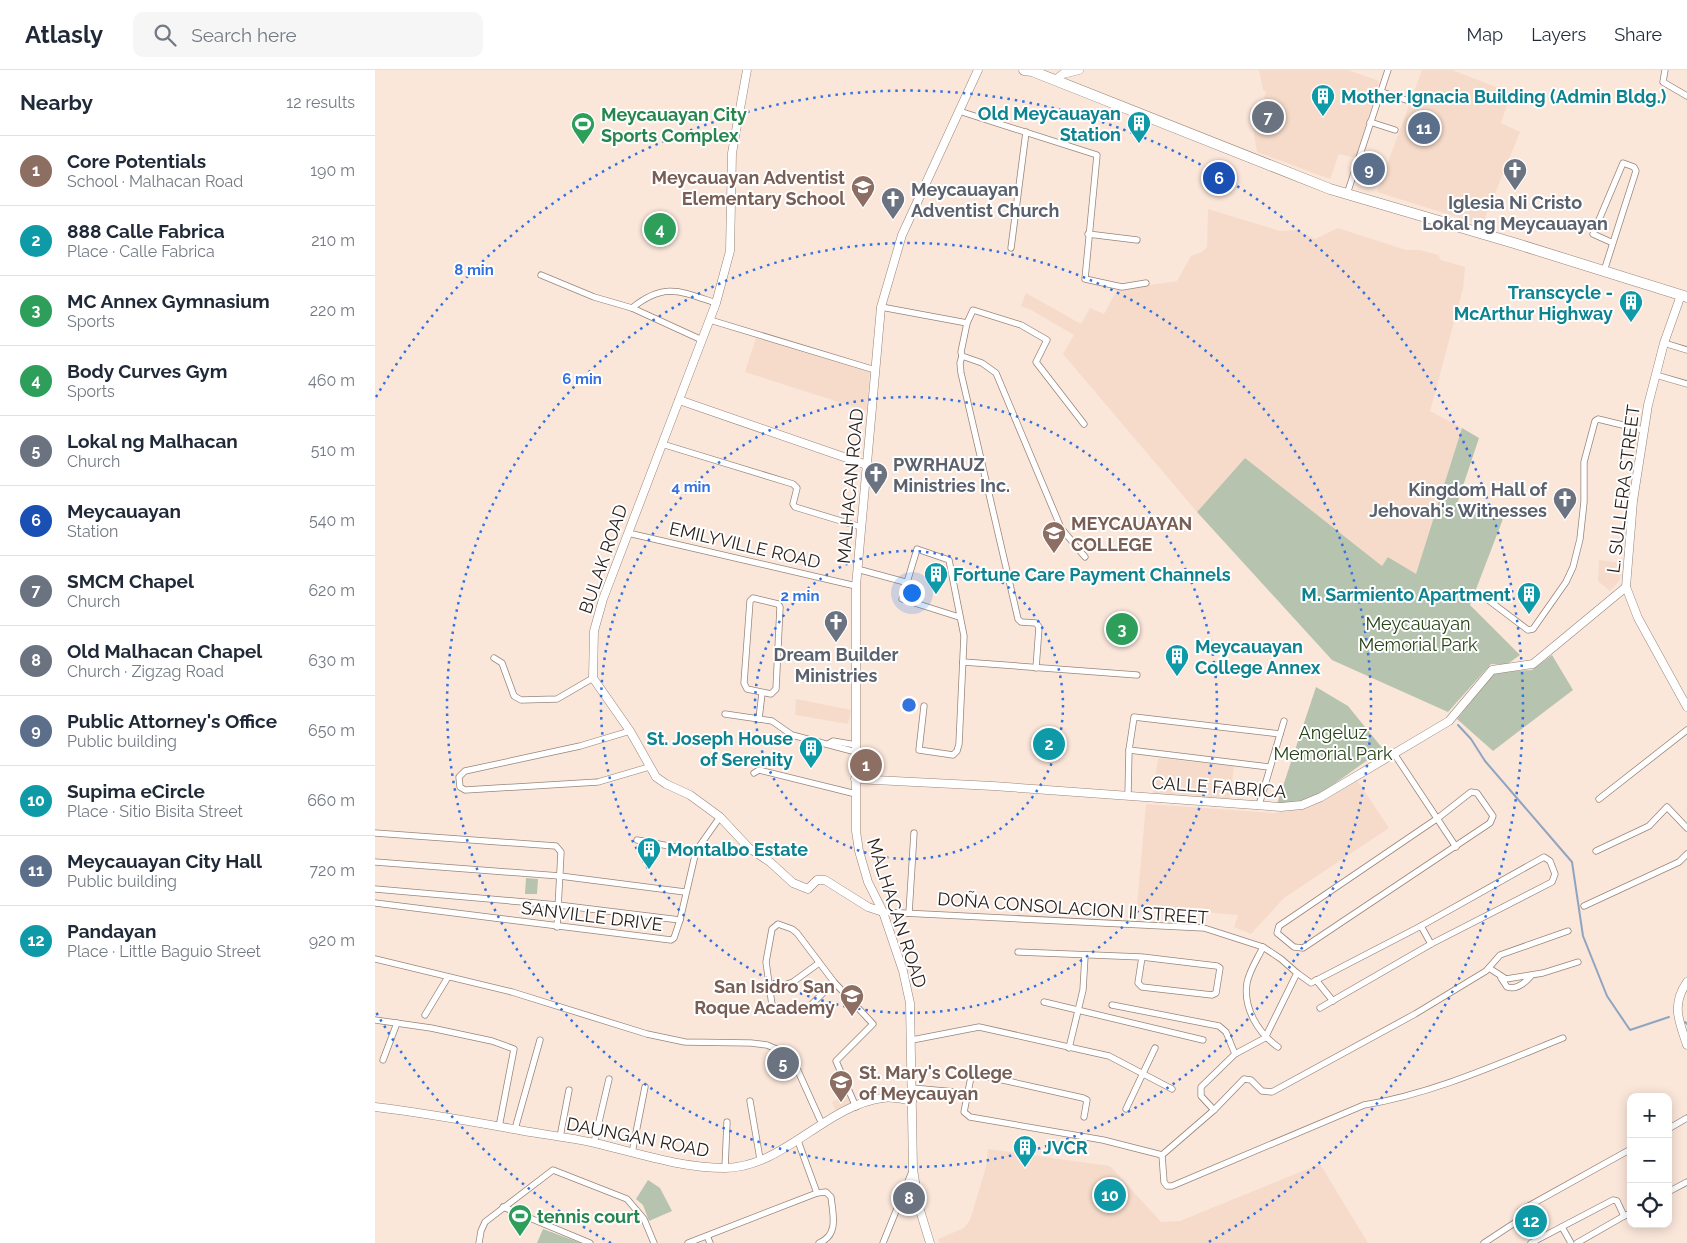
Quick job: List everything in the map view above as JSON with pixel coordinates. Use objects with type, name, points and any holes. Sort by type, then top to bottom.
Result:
[{"type":"highway","points":[[1025,70],[1032,70],[1270,166],[1347,194],[1684,296]]},
{"type":"street","name":"BULAK ROAD","points":[[593,678],[594,631],[627,533],[710,320],[730,250],[732,154],[747,70]]},
{"type":"street","name":"MALHACAN ROAD","points":[[930,1243],[919,1207],[913,1169],[910,1002],[903,971],[883,912],[868,882],[859,851],[855,779],[856,586],[881,307],[902,235],[978,70]]},
{"type":"street","points":[[1055,80],[1063,74],[1079,70]]},
{"type":"street","points":[[1347,194],[1379,91],[1388,70]]},
{"type":"street","points":[[1665,70],[1663,82],[1687,96]]},
{"type":"street","points":[[1379,91],[1406,100]]},
{"type":"street","points":[[959,111],[1097,154],[1085,276],[1087,281],[1122,287],[1146,284]]},
{"type":"street","points":[[1370,122],[1395,130]]},
{"type":"street","points":[[1011,248],[1026,132]]},
{"type":"street","points":[[1604,271],[1636,172],[1634,167],[1623,163],[1593,234],[1613,243]]},
{"type":"street","points":[[1088,234],[1137,240]]},
{"type":"street","points":[[541,276],[632,308],[702,340]]},
{"type":"street","points":[[632,308],[653,293],[671,290],[716,303]]},
{"type":"street","name":"L. SULLERA STREET","points":[[1684,296],[1664,343],[1643,430],[1628,550],[1626,587],[1639,618],[1687,707]]},
{"type":"street","points":[[881,307],[967,324]]},
{"type":"street","points":[[1036,668],[1039,627],[1036,623],[1021,622],[1018,619],[961,373],[961,352],[967,324],[973,310],[1021,324],[1047,340],[1036,362],[1084,424]]},
{"type":"street","points":[[710,320],[875,370]]},
{"type":"street","points":[[1664,343],[1687,350]]},
{"type":"street","points":[[962,356],[990,367],[996,373],[1061,528],[1085,557]]},
{"type":"street","points":[[1656,375],[1687,384]]},
{"type":"street","points":[[679,400],[867,465]]},
{"type":"street","points":[[1483,596],[1528,630],[1533,629],[1566,582],[1573,567],[1580,539],[1584,502],[1584,462],[1595,421],[1598,419],[1643,430]]},
{"type":"street","points":[[662,444],[793,484],[797,488],[793,504],[795,507],[861,527]]},
{"type":"street","name":"EMILYVILLE ROAD","points":[[627,533],[856,586]]},
{"type":"street","points":[[924,706],[919,750],[953,755],[957,751],[959,744],[964,636],[959,618],[951,566],[946,557],[917,550],[905,582],[903,599],[959,618]]},
{"type":"street","points":[[857,570],[905,582]]},
{"type":"street","name":"CALLE FABRICA","points":[[855,779],[1128,795],[1287,808],[1311,802],[1393,752],[1449,721],[1492,670],[1533,664],[1626,587]]},
{"type":"street","points":[[753,598],[778,604],[780,607],[776,689],[771,694],[762,693],[747,689],[744,683],[750,601],[753,598]]},
{"type":"street","points":[[494,658],[502,663],[514,696],[521,700],[557,699],[593,678],[629,731],[656,777],[666,784],[690,795],[720,817],[749,848],[770,862],[800,887],[808,890],[817,880],[825,880],[869,907],[883,912]]},
{"type":"street","points":[[963,662],[1137,675]]},
{"type":"street","points":[[759,719],[762,693]]},
{"type":"street","points":[[725,714],[772,721],[793,735],[828,744],[832,747],[856,748]]},
{"type":"street","points":[[1128,795],[1129,750],[1133,719],[1137,716],[1280,734]]},
{"type":"street","points":[[1259,805],[1284,721]]},
{"type":"street","points":[[1599,799],[1687,730]]},
{"type":"street","points":[[629,731],[580,746],[465,771],[459,777],[460,787],[465,790],[598,782],[649,767]]},
{"type":"street","points":[[1129,750],[1269,767]]},
{"type":"street","points":[[1393,752],[1456,847]]},
{"type":"street","points":[[754,773],[759,770],[856,794]]},
{"type":"street","points":[[1473,792],[1493,816],[1491,823],[1456,847],[1303,948],[1294,946],[1277,932],[1279,926],[1438,818],[1473,792]]},
{"type":"street","points":[[1596,851],[1649,826],[1667,807],[1687,828]]},
{"type":"street","name":"SANVILLE DRIVE","points":[[375,903],[667,941],[674,938],[696,851],[720,817]]},
{"type":"street","points":[[375,833],[556,846],[561,852],[557,927]]},
{"type":"street","points":[[909,913],[914,833]]},
{"type":"street","points":[[637,840],[696,851]]},
{"type":"street","points":[[1584,906],[1679,862],[1687,854]]},
{"type":"street","points":[[1214,1110],[1199,1092],[1235,1054],[1265,1038],[1297,974],[1311,983],[1421,926],[1544,857],[1550,861],[1555,874],[1553,882],[1431,944],[1320,1008]]},
{"type":"street","points":[[375,862],[560,876],[685,892]]},
{"type":"street","points":[[375,889],[559,905],[679,920]]},
{"type":"street","name":"DOÑA CONSOLACION II STREET","points":[[883,912],[1204,928],[1263,947],[1281,959],[1297,974]]},
{"type":"street","points":[[834,982],[802,1012],[776,1007],[771,1001],[766,962],[772,929],[778,924],[793,929],[834,982],[873,1024],[836,1061],[856,1107]]},
{"type":"street","points":[[1421,926],[1431,944]]},
{"type":"street","points":[[1162,1155],[1214,1110],[1244,1079],[1251,1080],[1263,1091],[1272,1092],[1415,1014],[1489,968],[1500,955],[1567,931]]},
{"type":"street","points":[[1263,947],[1247,981],[1247,997],[1250,1012],[1265,1038],[1278,1047]]},
{"type":"street","points":[[1019,952],[1142,957],[1219,966],[1216,993],[1212,995],[1142,987],[1138,983],[1142,957]]},
{"type":"street","points":[[1069,1048],[1083,990],[1085,956]]},
{"type":"street","points":[[375,959],[512,992],[647,1034],[675,1040],[767,1045],[781,1051],[794,1062],[822,1124]]},
{"type":"street","points":[[1489,968],[1506,980],[1531,976],[1578,962]]},
{"type":"street","points":[[769,990],[793,982],[819,963]]},
{"type":"street","points":[[425,1015],[448,977]]},
{"type":"street","points":[[1316,980],[1333,1001]]},
{"type":"street","points":[[1687,982],[1677,1000],[1680,1022],[1687,1045]]},
{"type":"street","points":[[1045,1002],[1203,1040]]},
{"type":"street","points":[[1112,1005],[1219,1026],[1226,1032],[1235,1054]]},
{"type":"street","points":[[375,1020],[492,1041],[514,1049],[499,1126]]},
{"type":"street","points":[[383,1060],[397,1023]]},
{"type":"street","points":[[912,1040],[979,1027],[1109,1056],[1172,1089]]},
{"type":"street","points":[[1162,1155],[1164,1182],[1167,1186],[1172,1186],[1364,1105],[1391,1101],[1486,1069],[1563,1038]]},
{"type":"street","points":[[515,1129],[540,1040]]},
{"type":"street","points":[[1126,1109],[1155,1048]]},
{"type":"street","points":[[1083,1117],[1087,1100],[1083,1098],[976,1074],[971,1077],[964,1112],[971,1117],[1103,1140],[1162,1155]]},
{"type":"street","points":[[594,1143],[609,1079]]},
{"type":"street","points":[[632,1152],[645,1087]]},
{"type":"street","points":[[912,1088],[967,1093]]},
{"type":"street","points":[[560,1137],[569,1090]]},
{"type":"street","name":"DAUNGAN ROAD","points":[[375,1107],[594,1143],[695,1166],[725,1168],[746,1165],[760,1160],[798,1141],[822,1124],[856,1107],[887,1097],[911,1101]]},
{"type":"street","points":[[750,1101],[760,1160]]},
{"type":"street","points":[[1672,1127],[1687,1118]]},
{"type":"street","points":[[725,1168],[727,1122]]},
{"type":"street","points":[[798,1141],[817,1193]]},
{"type":"street","points":[[1484,1243],[1515,1222],[1520,1211],[1627,1151]]},
{"type":"street","points":[[883,1243],[913,1169]]},
{"type":"street","points":[[479,1243],[485,1222],[553,1170],[627,1199],[645,1219],[653,1243]]},
{"type":"street","points":[[1672,1190],[1687,1182]]},
{"type":"street","points":[[688,1243],[817,1193],[826,1192],[831,1197],[834,1223],[827,1240],[819,1243]]},
{"type":"street","points":[[1531,1243],[1613,1200],[1617,1201],[1624,1216]]},
{"type":"street","points":[[503,1207],[590,1243]]},
{"type":"street","points":[[1577,1243],[1627,1215]]},
{"type":"street","points":[[1562,1227],[1571,1243]]},
{"type":"street","points":[[707,1236],[711,1243]]},
{"type":"shaded area","points":[[1259,70],[1348,70],[1379,81],[1356,158],[1339,154],[1330,179],[1257,152],[1250,109],[1261,107],[1266,92],[1263,90]]},
{"type":"shaded area","points":[[1422,70],[1452,70],[1511,93],[1501,123],[1520,132],[1482,225],[1377,192]]},
{"type":"shaded area","points":[[1208,209],[1280,231],[1297,230],[1315,239],[1338,228],[1406,250],[1420,250],[1438,255],[1441,260],[1465,267],[1463,289],[1430,411],[1462,428],[1416,575],[1389,557],[1382,566],[1245,458],[1197,512],[1063,354],[1074,335],[1021,306],[1026,293],[1081,324],[1090,308],[1104,314],[1117,290],[1177,281],[1191,256],[1202,252],[1207,247]]},
{"type":"shaded area","points":[[756,338],[870,372],[867,411],[745,372]]},
{"type":"shaded area","points":[[1599,560],[1622,563],[1620,580],[1610,591],[1598,581]]},
{"type":"shaded area","points":[[796,699],[851,710],[848,724],[795,715]]},
{"type":"shaded area","points":[[1158,758],[1234,766],[1230,800],[1153,794]]},
{"type":"shaded area","points":[[1357,780],[1389,828],[1284,898],[1251,934],[1234,927],[1238,915],[1137,906],[1146,804],[1275,813],[1310,807]]},
{"type":"shaded area","name":"St. Mary's College of Meycauyan","points":[[847,1095],[851,1104],[836,1111],[832,1102]]},
{"type":"shaded area","points":[[988,1149],[1110,1166],[1161,1222],[1180,1221],[1320,1164],[1368,1243],[939,1243],[938,1239],[964,1228],[970,1220],[986,1167]]},
{"type":"green space","name":"Meycauayan Memorial Park","points":[[1462,428],[1479,438],[1456,507],[1506,511],[1470,605],[1520,655],[1506,665],[1491,664],[1448,712],[1332,660],[1197,512],[1245,458],[1382,566],[1388,557],[1416,574]]},
{"type":"green space","points":[[1552,655],[1573,690],[1493,751],[1457,719],[1495,672],[1532,670]]},
{"type":"green space","name":"Angeluz Memorial Park","points":[[1316,687],[1348,706],[1383,749],[1320,794],[1296,803],[1277,804]]},
{"type":"green space","points":[[526,878],[538,879],[537,894],[525,894]]},
{"type":"green space","points":[[648,1180],[660,1188],[672,1211],[649,1221],[643,1205],[636,1199]]},
{"type":"green space","points":[[543,1229],[581,1243],[537,1243]]},
{"type":"waterway","points":[[1458,725],[1471,739],[1485,761],[1572,862],[1583,936],[1607,996],[1630,1030],[1669,1017]]},
{"type":"place","name":"SMCM Chapel","points":[[1268,117]]},
{"type":"place","name":"Mother Ignacia Building (Admin Bldg.)","points":[[1323,117]]},
{"type":"place","name":"Meycauayan City Hall","points":[[1424,128]]},
{"type":"place","name":"Old Meycauayan Station","points":[[1139,144]]},
{"type":"place","name":"Meycauayan City Sports Complex","points":[[583,145]]},
{"type":"place","name":"Public Attorney's Office","points":[[1369,169]]},
{"type":"place","name":"Meycauayan","points":[[1219,178]]},
{"type":"place","name":"Iglesia Ni Cristo Lokal ng Meycauayan","points":[[1515,191]]},
{"type":"place","name":"Meycauayan Adventist Elementary School","points":[[863,208]]},
{"type":"place","name":"Meycauayan Adventist Church","points":[[893,220]]},
{"type":"place","name":"Body Curves Gym","points":[[660,229]]},
{"type":"place","name":"Transcycle - McArthur Highway","points":[[1631,323]]},
{"type":"place","name":"PWRHAUZ Ministries Inc.","points":[[876,495]]},
{"type":"place","name":"Kingdom Hall of Jehovah's Witnesses","points":[[1565,520]]},
{"type":"place","name":"MEYCAUAYAN COLLEGE","points":[[1054,554]]},
{"type":"place","name":"Fortune Care Payment Channels","points":[[936,595]]},
{"type":"place","name":"M. Sarmiento Apartment","points":[[1529,615]]},
{"type":"place","name":"MC Annex Gymnasium","points":[[1122,629]]},
{"type":"place","name":"Dream Builder Ministries","points":[[836,643]]},
{"type":"place","name":"Meycauayan College Annex","points":[[1177,677]]},
{"type":"place","name":"888 Calle Fabrica","points":[[1049,744]]},
{"type":"place","name":"Core Potentials","points":[[866,765]]},
{"type":"place","name":"St. Joseph House of Serenity","points":[[811,769]]},
{"type":"place","name":"Montalbo Estate","points":[[649,870]]},
{"type":"place","name":"San Isidro San Roque Academy","points":[[852,1017]]},
{"type":"place","name":"Lokal ng Malhacan","points":[[783,1063]]},
{"type":"place","name":"St. Mary's College of Meycauyan","points":[[841,1103]]},
{"type":"place","name":"JVCR","points":[[1025,1168]]},
{"type":"place","name":"Supima eCircle","points":[[1110,1195]]},
{"type":"place","name":"Old Malhacan Chapel","points":[[909,1198]]},
{"type":"place","name":"Pandayan","points":[[1531,1221]]},
{"type":"place","name":"tennis court","points":[[520,1237]]}]
